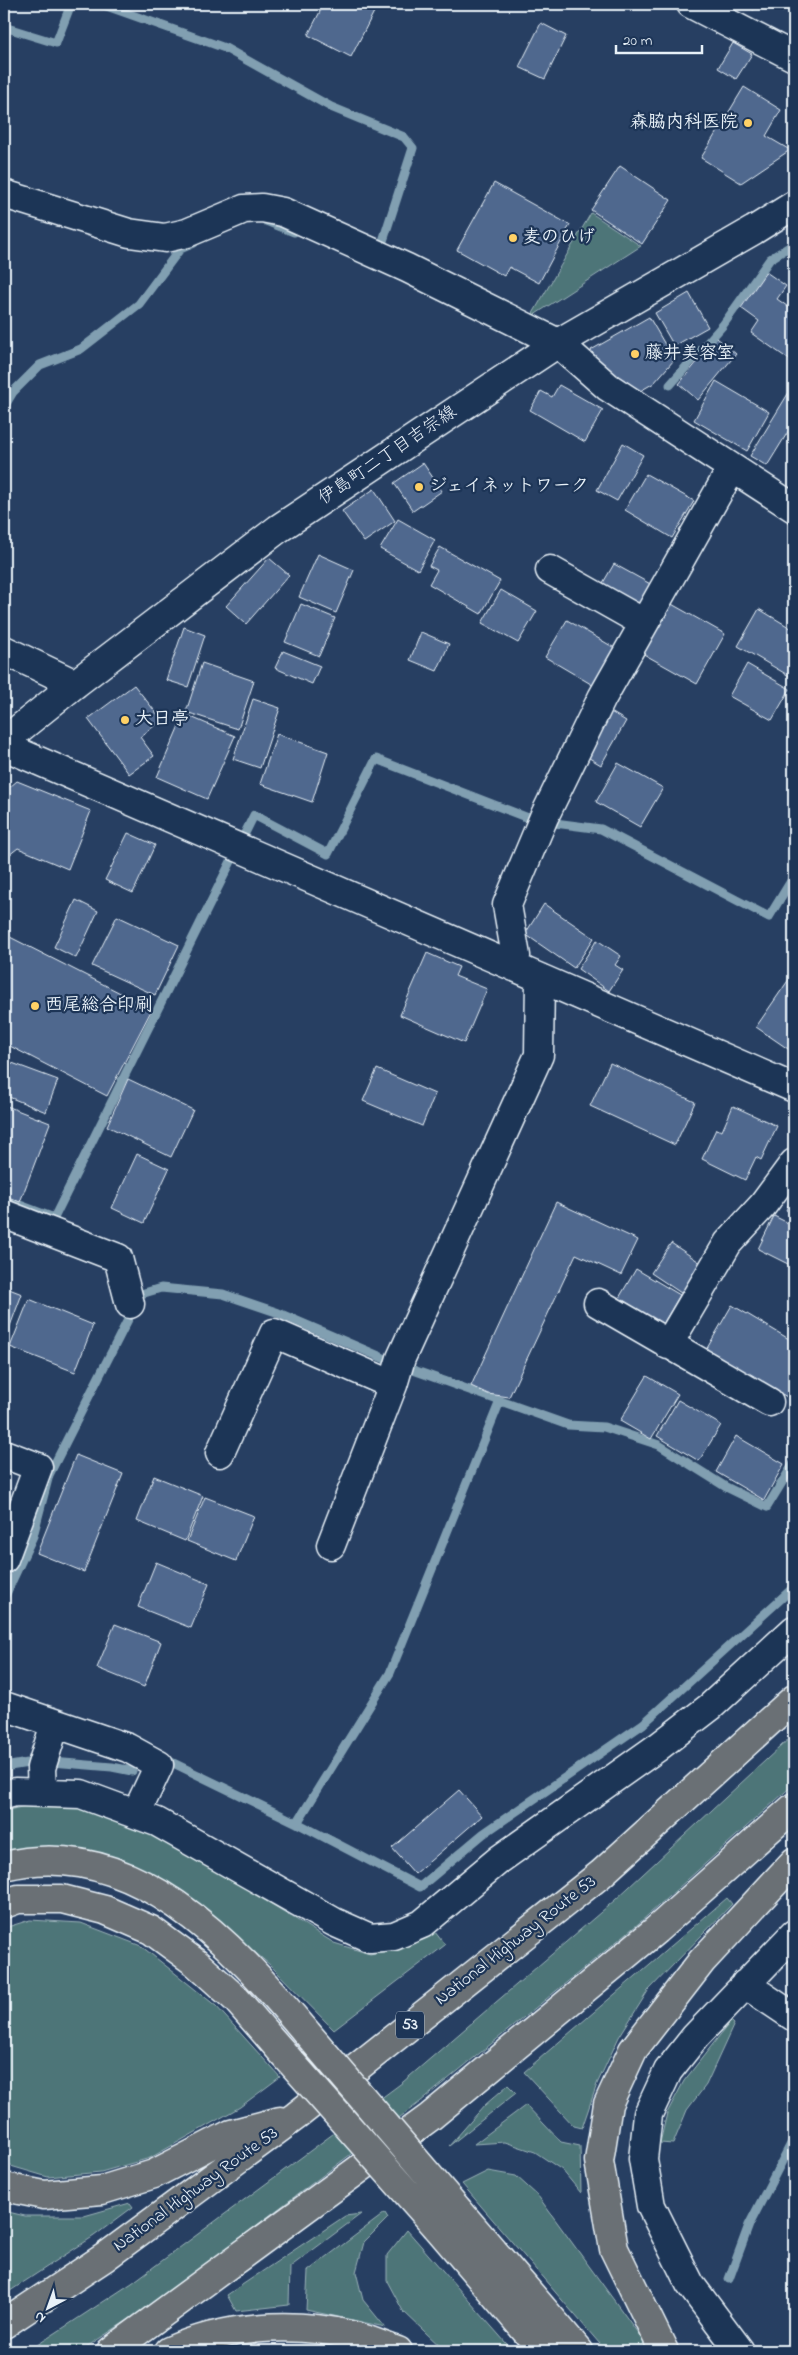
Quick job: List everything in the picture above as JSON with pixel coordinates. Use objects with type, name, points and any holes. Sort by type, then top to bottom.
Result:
[{"type":"highway","name":"National Highway Route 53","points":[[4,2324],[105,2256],[296,2116],[601,1874],[794,1699]]},
{"type":"highway","points":[[111,2351],[430,2117],[656,1930],[794,1806]]},
{"type":"highway","points":[[4,1866],[25,1861],[71,1863],[116,1871],[172,1901],[218,1935],[260,1977],[579,2351]]},
{"type":"highway","points":[[664,2351],[614,2249],[599,2161],[608,2104],[633,2050],[702,1961],[794,1862]]},
{"type":"highway","points":[[4,1904],[18,1899],[62,1899],[105,1910],[151,1930],[196,1963],[236,1999],[437,2227],[543,2351]]},
{"type":"highway","points":[[4,2187],[44,2195],[102,2190],[154,2174],[231,2134],[296,2116]]},
{"type":"highway","points":[[169,2351],[190,2342],[248,2330],[306,2327],[352,2335],[398,2351]]},
{"type":"street","points":[[691,4],[794,57]]},
{"type":"street","points":[[4,194],[129,232],[165,238],[187,233],[244,209],[262,208],[283,212],[407,268],[558,343],[608,387],[794,508]]},
{"type":"street","name":"伊島町二丁目吉宗線","points":[[4,741],[75,684],[278,529],[558,343],[794,205]]},
{"type":"street","points":[[514,966],[516,956],[507,906],[544,817],[602,698],[732,468]]},
{"type":"street","points":[[550,570],[644,622]]},
{"type":"street","points":[[4,650],[75,684]]},
{"type":"street","points":[[4,746],[794,1088]]},
{"type":"street","points":[[331,1545],[397,1371],[539,1055],[540,978]]},
{"type":"street","points":[[668,1345],[728,1243],[763,1205],[794,1163]]},
{"type":"street","points":[[4,1214],[118,1258],[130,1304]]},
{"type":"street","points":[[598,1303],[769,1402]]},
{"type":"street","points":[[220,1453],[274,1333],[397,1371]]},
{"type":"street","points":[[4,1454],[38,1468],[4,1559]]},
{"type":"street","points":[[4,1795],[15,1792],[81,1794],[157,1822],[334,1922],[370,1938],[394,1936],[422,1924],[500,1859],[658,1747],[710,1707],[794,1630]]},
{"type":"street","points":[[4,1706],[128,1748],[159,1766],[136,1814]]},
{"type":"street","points":[[42,1793],[43,1762],[55,1724]]},
{"type":"street","points":[[740,2351],[690,2284],[651,2206],[643,2159],[648,2114],[668,2072],[695,2037],[794,1934]]},
{"type":"street","points":[[745,1984],[794,2017]]},
{"type":"green space","points":[[591,213],[641,246],[531,317]]},
{"type":"green space","points":[[794,1734],[794,1784],[638,1924],[420,2102],[151,2305],[80,2351],[28,2351],[132,2283],[403,2082],[615,1900]]},
{"type":"green space","points":[[26,1806],[81,1808],[154,1835],[212,1867],[334,1943],[370,1954],[411,1946],[435,1932],[445,1945],[334,2030],[270,1965],[180,1889],[99,1856],[14,1850],[4,1853],[4,1811]]},
{"type":"green space","points":[[727,1898],[732,1904],[648,1991],[619,2037],[597,2084],[582,2128],[574,2126],[524,2072]]},
{"type":"green space","points":[[30,1920],[81,1923],[141,1946],[216,2006],[280,2077],[240,2107],[150,2158],[101,2172],[48,2177],[4,2164],[4,1928]]},
{"type":"green space","points":[[731,2021],[734,2024],[706,2085],[687,2110],[673,2144],[660,2143],[667,2113],[684,2081]]},
{"type":"green space","points":[[508,2085],[516,2093],[449,2146],[485,2105]]},
{"type":"green space","points":[[526,2105],[561,2142],[580,2146],[581,2193],[562,2170],[535,2152],[505,2142],[474,2144]]},
{"type":"green space","points":[[488,2171],[516,2176],[538,2196],[651,2351],[606,2351],[462,2184]]},
{"type":"green space","points":[[130,2203],[133,2207],[94,2236],[4,2295],[4,2211],[25,2216],[84,2216]]},
{"type":"green space","points":[[385,2213],[388,2218],[364,2242],[356,2272],[363,2300],[385,2327],[306,2310],[308,2271]]},
{"type":"green space","points":[[361,2214],[290,2267],[289,2305],[236,2311],[227,2295],[345,2216]]},
{"type":"green space","points":[[407,2230],[513,2351],[445,2351],[403,2311],[387,2281],[387,2255]]},
{"type":"building","points":[[324,4],[378,4],[351,57],[308,35]]},
{"type":"building","points":[[742,4],[757,4],[754,10]]},
{"type":"building","points":[[769,4],[788,4],[783,12]]},
{"type":"building","points":[[794,19],[794,33],[789,30]]},
{"type":"building","points":[[541,23],[566,36],[545,79],[519,67]]},
{"type":"building","points":[[733,43],[752,54],[736,79],[718,68]]},
{"type":"building","name":"森脇内科医院","points":[[744,87],[781,110],[766,136],[790,150],[741,183],[701,158]]},
{"type":"building","points":[[620,166],[671,200],[642,244],[591,210]]},
{"type":"building","name":"麦のひげ","points":[[494,183],[570,225],[539,283],[509,267],[504,276],[457,250]]},
{"type":"building","points":[[766,272],[786,286],[777,299],[794,311],[794,363],[751,333],[759,321],[741,308]]},
{"type":"building","points":[[689,293],[708,327],[674,346],[655,313]]},
{"type":"building","points":[[649,317],[674,360],[654,383],[635,394],[605,374],[591,350]]},
{"type":"building","points":[[717,338],[736,354],[698,400],[679,384]]},
{"type":"building","points":[[716,381],[769,412],[747,451],[694,420]]},
{"type":"building","points":[[794,384],[794,422],[767,466],[750,456]]},
{"type":"building","points":[[559,385],[603,410],[585,442],[530,410],[541,391],[552,397]]},
{"type":"building","points":[[623,443],[643,455],[617,501],[597,490]]},
{"type":"building","points":[[423,463],[442,491],[413,511],[394,483]]},
{"type":"building","points":[[646,474],[694,501],[672,538],[625,510]]},
{"type":"building","points":[[374,489],[395,521],[364,542],[342,511]]},
{"type":"building","points":[[398,519],[435,540],[418,570],[380,549]]},
{"type":"building","points":[[440,547],[500,581],[481,614],[429,584],[437,570],[429,566]]},
{"type":"building","points":[[318,554],[354,570],[336,613],[299,597]]},
{"type":"building","points":[[269,558],[289,575],[246,624],[226,606]]},
{"type":"building","points":[[614,564],[654,586],[640,611],[600,588]]},
{"type":"building","points":[[501,590],[537,611],[518,643],[482,623]]},
{"type":"building","points":[[668,602],[725,634],[697,684],[640,652]]},
{"type":"building","points":[[301,604],[335,618],[319,656],[285,642]]},
{"type":"building","points":[[759,609],[794,630],[794,671],[791,677],[738,646]]},
{"type":"building","points":[[567,620],[618,650],[596,687],[545,657]]},
{"type":"building","points":[[184,627],[205,635],[188,687],[166,680]]},
{"type":"building","points":[[421,632],[449,644],[437,671],[410,660]]},
{"type":"building","points":[[283,651],[320,666],[312,684],[275,668]]},
{"type":"building","points":[[202,663],[254,681],[238,729],[186,712]]},
{"type":"building","points":[[747,664],[790,689],[772,720],[729,696]]},
{"type":"building","points":[[134,685],[162,720],[140,737],[154,756],[129,774],[88,719]]},
{"type":"building","points":[[253,699],[280,708],[260,768],[233,759]]},
{"type":"building","points":[[604,708],[626,721],[601,765],[579,752]]},
{"type":"building","points":[[184,714],[235,736],[207,799],[157,777]]},
{"type":"building","points":[[277,734],[328,752],[312,802],[260,784]]},
{"type":"building","points":[[618,763],[663,788],[640,827],[596,802]]},
{"type":"building","points":[[17,781],[91,811],[68,869],[18,848],[4,859],[4,792]]},
{"type":"building","points":[[128,833],[155,845],[133,893],[105,880]]},
{"type":"building","points":[[76,900],[98,911],[76,958],[54,947]]},
{"type":"building","points":[[544,904],[594,938],[574,968],[525,934]]},
{"type":"building","points":[[117,916],[179,945],[155,995],[92,966]]},
{"type":"building","points":[[4,934],[152,1009],[107,1096],[4,1043]]},
{"type":"building","points":[[597,940],[621,956],[615,965],[623,970],[609,991],[578,969]]},
{"type":"building","points":[[427,953],[459,967],[455,976],[487,989],[464,1043],[400,1015]]},
{"type":"building","points":[[794,972],[794,1053],[756,1027]]},
{"type":"building","points":[[4,1060],[58,1080],[46,1112],[4,1095]]},
{"type":"building","points":[[610,1063],[695,1102],[675,1145],[590,1106]]},
{"type":"building","points":[[377,1069],[435,1094],[422,1126],[363,1101]]},
{"type":"building","points":[[128,1079],[193,1110],[171,1157],[107,1126]]},
{"type":"building","points":[[4,1105],[50,1123],[20,1202],[4,1195]]},
{"type":"building","points":[[733,1106],[777,1126],[761,1160],[756,1157],[745,1180],[702,1159],[716,1129],[722,1131]]},
{"type":"building","points":[[137,1154],[169,1169],[144,1223],[112,1208]]},
{"type":"building","points":[[794,1194],[794,1214],[786,1210]]},
{"type":"building","points":[[556,1202],[638,1240],[621,1275],[576,1254],[509,1397],[488,1394],[471,1386]]},
{"type":"building","points":[[774,1216],[794,1226],[794,1267],[758,1249]]},
{"type":"building","points":[[671,1243],[707,1267],[687,1297],[651,1273]]},
{"type":"building","points":[[636,1269],[680,1295],[663,1324],[619,1298]]},
{"type":"building","points":[[4,1287],[22,1294],[4,1342]]},
{"type":"building","points":[[29,1299],[93,1325],[75,1372],[10,1347]]},
{"type":"building","points":[[732,1305],[794,1342],[794,1401],[706,1350]]},
{"type":"building","points":[[647,1376],[678,1394],[651,1439],[620,1421]]},
{"type":"building","points":[[678,1400],[721,1425],[699,1461],[657,1436]]},
{"type":"building","points":[[736,1436],[784,1464],[764,1500],[716,1472]]},
{"type":"building","points":[[76,1455],[123,1474],[84,1572],[37,1553]]},
{"type":"building","points":[[154,1476],[203,1496],[185,1541],[137,1521]]},
{"type":"building","points":[[205,1497],[254,1516],[236,1561],[187,1541]]},
{"type":"building","points":[[156,1562],[209,1584],[191,1628],[138,1607]]},
{"type":"building","points":[[115,1624],[161,1642],[144,1687],[97,1668]]},
{"type":"building","points":[[459,1790],[482,1816],[415,1874],[392,1848]]},
{"type":"waterway","points":[[4,27],[56,43],[71,4]]},
{"type":"waterway","points":[[101,4],[225,48],[331,107],[404,137],[413,148],[382,244]]},
{"type":"waterway","points":[[266,221],[294,232]]},
{"type":"waterway","points":[[4,407],[13,392],[40,365],[81,349],[139,304],[180,249],[194,243]]},
{"type":"waterway","points":[[670,385],[723,325],[770,259],[794,244]]},
{"type":"waterway","points":[[4,1199],[54,1218],[254,815],[328,854],[376,759],[536,821]]},
{"type":"waterway","points":[[547,822],[601,829],[769,917],[794,876]]},
{"type":"waterway","points":[[4,1598],[33,1536],[49,1475],[141,1294],[161,1288],[223,1294],[276,1312],[402,1366],[568,1425],[604,1427],[659,1445],[726,1487],[767,1507],[794,1463]]},
{"type":"waterway","points":[[163,1758],[297,1823],[390,1673],[500,1401]]},
{"type":"waterway","points":[[297,1823],[420,1887],[483,1834],[643,1724],[794,1587]]},
{"type":"waterway","points":[[4,1767],[40,1761],[112,1767],[132,1771]]},
{"type":"waterway","points":[[729,2279],[749,2225],[794,2138]]},
{"type":"place","name":"森脇内科医院","points":[[748,123]]},
{"type":"place","name":"麦のひげ","points":[[513,238]]},
{"type":"place","name":"藤井美容室","points":[[635,354]]},
{"type":"place","name":"ジェイネットワーク","points":[[419,487]]},
{"type":"place","name":"大日亭","points":[[125,720]]},
{"type":"place","name":"西尾総合印刷","points":[[35,1006]]}]
